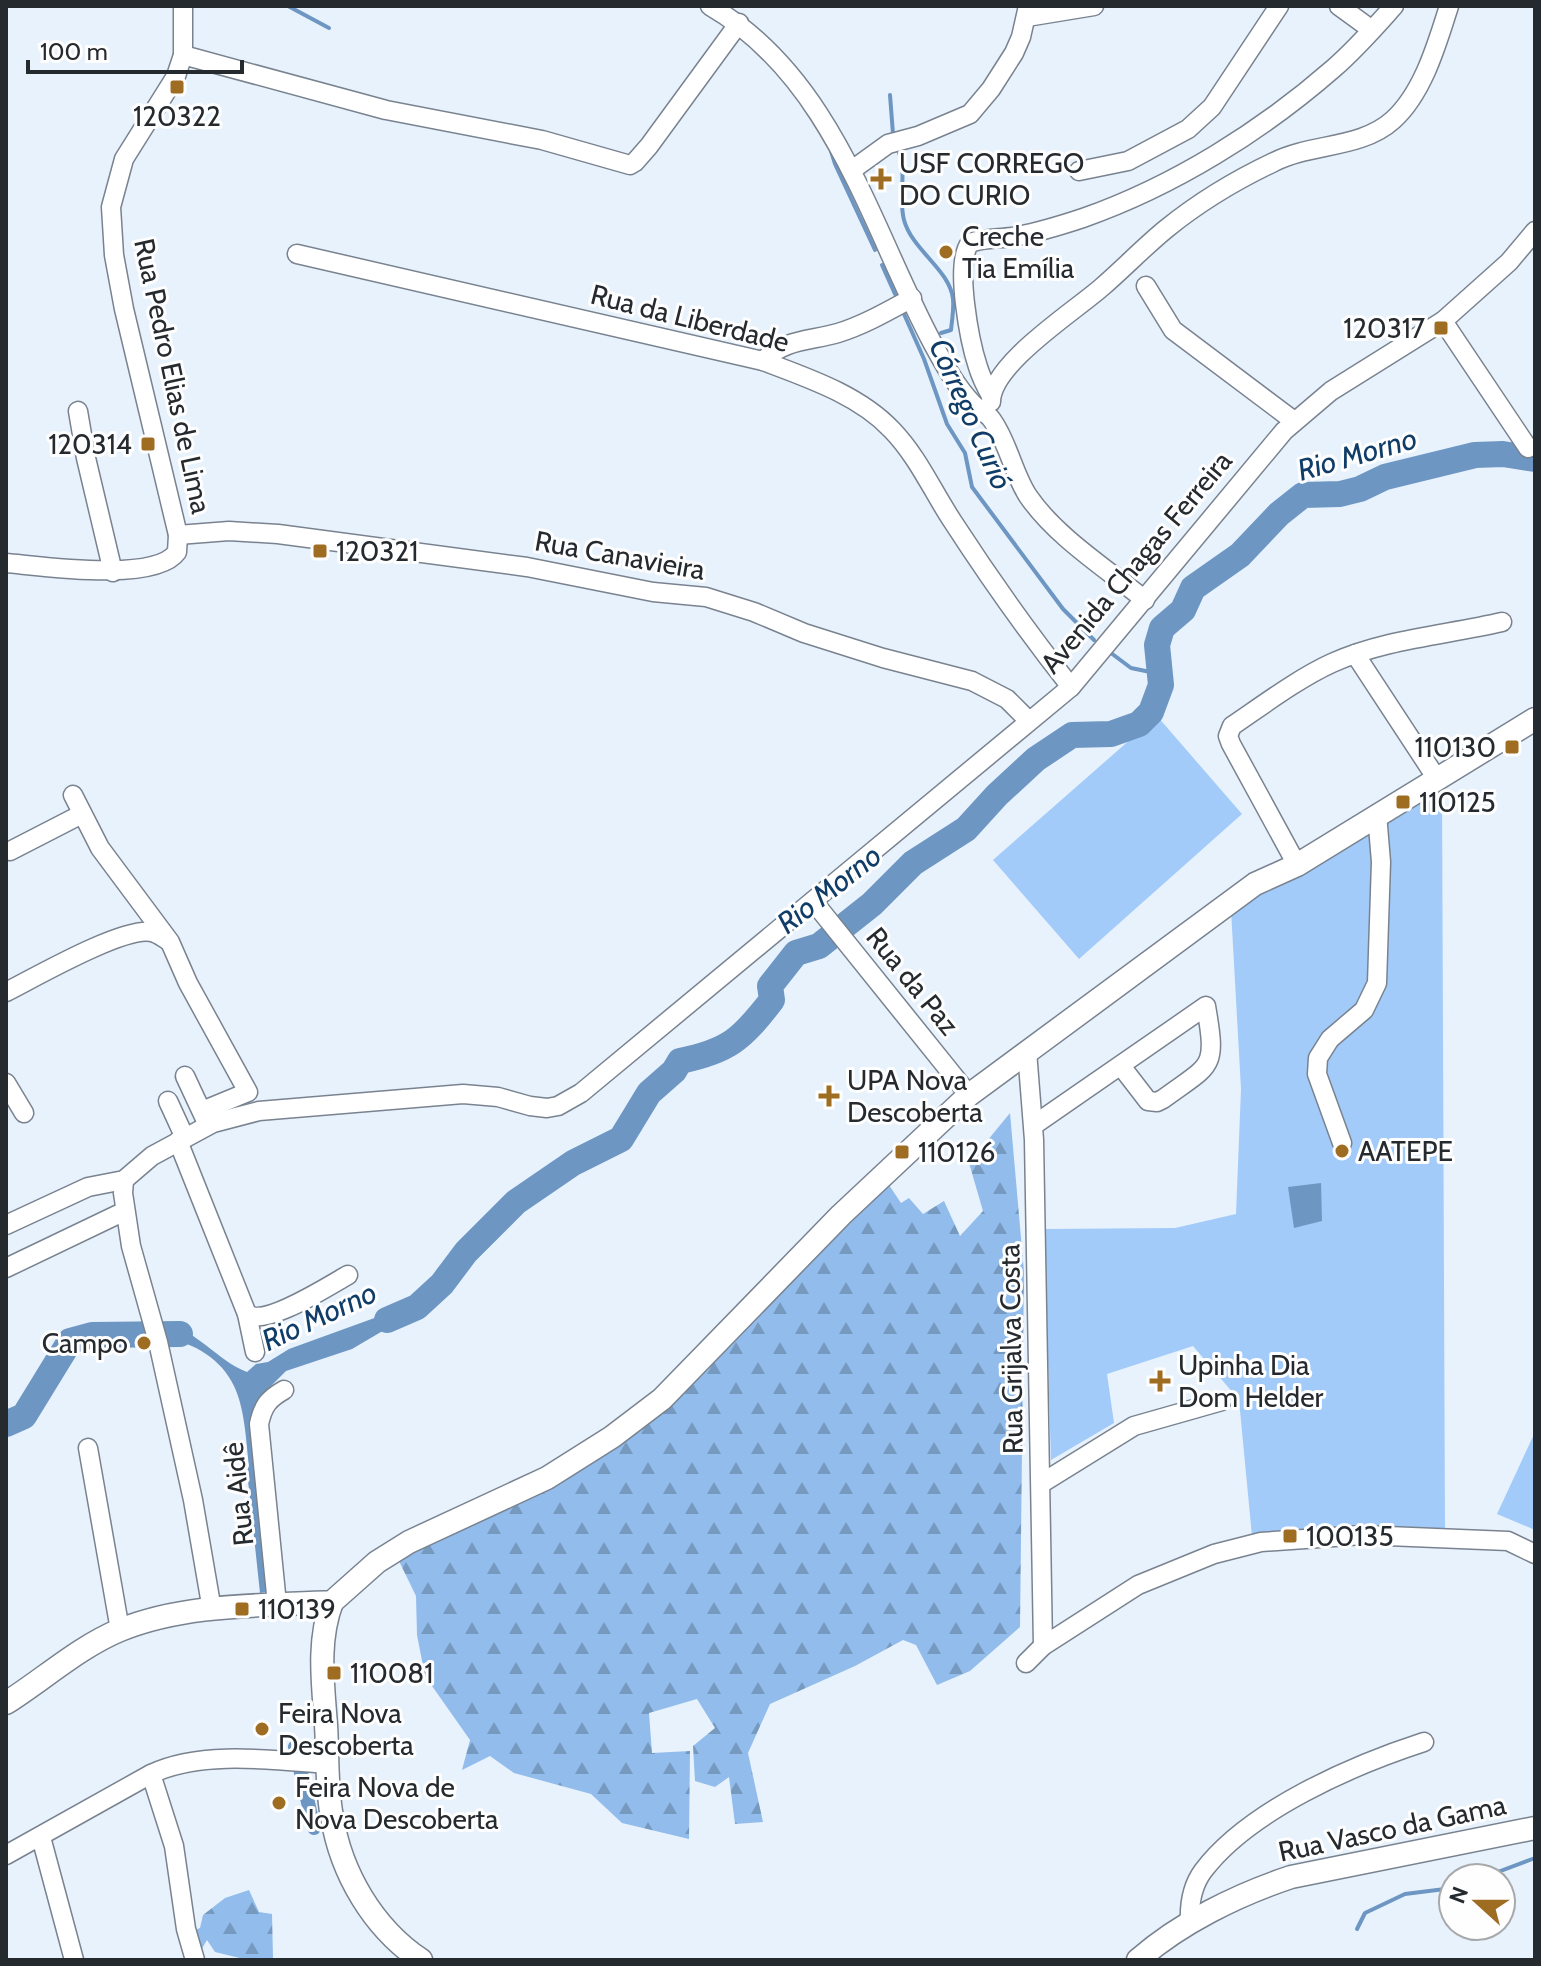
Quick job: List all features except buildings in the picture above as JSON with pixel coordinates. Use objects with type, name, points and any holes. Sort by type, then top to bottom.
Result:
[{"type":"main road","points":[[421,1960],[371,1912],[350,1877],[331,1816],[322,1649],[325,1620],[332,1602],[377,1562],[409,1542],[547,1478],[612,1437],[662,1399],[841,1215],[969,1095],[1027,1051],[1255,884],[1297,865],[1535,719]]},
{"type":"main road","points":[[6,1703],[81,1651],[139,1623],[212,1610],[332,1602]]},
{"type":"main road","name":"Rua Vasco da Gama","points":[[1138,1960],[1190,1924],[1267,1885],[1291,1877],[1535,1828]]},
{"type":"street","name":"Rua Pedro Elias de Lima","points":[[178,535],[124,309],[114,255],[111,207],[124,159],[176,76],[183,55],[183,6]]},
{"type":"street","points":[[710,6],[739,23],[791,77],[834,138],[933,344],[961,390],[991,419]]},
{"type":"street","points":[[852,170],[888,144],[918,136],[970,114],[991,89],[1014,53],[1028,12],[1094,6]]},
{"type":"street","points":[[1079,171],[1128,161],[1188,129],[1212,107],[1279,6]]},
{"type":"street","points":[[1339,6],[1372,30]]},
{"type":"street","points":[[991,396],[978,370],[972,343],[964,273],[964,259],[970,243],[1038,233],[1150,190],[1241,138],[1297,99],[1337,65],[1394,6]]},
{"type":"street","points":[[1145,600],[1042,515],[1026,494],[991,419],[991,396],[997,380],[1021,352],[1102,287],[1168,227],[1236,182],[1276,160],[1309,148],[1375,133],[1394,119],[1422,78],[1449,6]]},
{"type":"street","points":[[183,55],[386,110],[542,140],[630,165],[649,146],[739,23]]},
{"type":"street","name":"Avenida Chagas Ferreira","points":[[6,1225],[88,1187],[124,1180],[138,1166],[181,1140],[205,1118],[463,1094],[498,1097],[530,1106],[558,1106],[581,1093],[817,906],[1028,720],[1071,687],[1294,421],[1331,391],[1445,324],[1509,262],[1535,231]]},
{"type":"street","name":"Rua da Liberdade","points":[[297,254],[763,361],[812,379],[848,398],[891,429],[918,463],[1021,625],[1071,687]]},
{"type":"street","points":[[1146,286],[1173,330],[1294,421]]},
{"type":"street","points":[[763,361],[774,350],[790,343],[839,332],[877,318],[912,298]]},
{"type":"street","points":[[1445,324],[1528,448]]},
{"type":"street","points":[[78,411],[113,572]]},
{"type":"street","name":"Rua Canavieira","points":[[178,535],[229,531],[278,534],[527,567],[637,589],[706,597],[883,658],[972,681],[1007,699],[1028,720]]},
{"type":"street","points":[[6,563],[113,572],[173,558],[179,546],[178,535]]},
{"type":"street","points":[[1297,865],[1228,736],[1232,726],[1330,664],[1355,654],[1401,641],[1502,622]]},
{"type":"street","points":[[1355,654],[1437,779]]},
{"type":"street","points":[[73,795],[100,848],[170,942],[188,983],[248,1092],[205,1118],[185,1076]]},
{"type":"street","points":[[10,851],[82,814]]},
{"type":"street","points":[[1342,1143],[1320,1083],[1318,1058],[1330,1039],[1364,1010],[1377,983],[1381,862],[1377,814]]},
{"type":"street","name":"Rua da Paz","points":[[817,906],[969,1095]]},
{"type":"street","points":[[6,992],[93,947],[145,931],[158,934],[170,942]]},
{"type":"street","points":[[1034,1125],[1206,1006],[1212,1038],[1212,1056],[1208,1066],[1163,1099],[1148,1101],[1121,1066]]},
{"type":"street","name":"Rua Grijalva Costa","points":[[1027,1051],[1034,1125],[1043,1646]]},
{"type":"street","points":[[6,1083],[24,1113]]},
{"type":"street","points":[[168,1101],[247,1314],[255,1352]]},
{"type":"street","points":[[124,1180],[125,1211],[134,1262],[158,1342],[196,1515],[212,1610]]},
{"type":"street","points":[[6,1268],[125,1211]]},
{"type":"street","points":[[247,1314],[255,1318],[273,1314],[348,1275]]},
{"type":"street","name":"Rua Aidê","points":[[277,1604],[259,1424],[263,1406],[284,1390]]},
{"type":"street","points":[[1042,1483],[1134,1426],[1222,1401]]},
{"type":"street","points":[[88,1448],[120,1630]]},
{"type":"street","points":[[1026,1663],[1043,1646],[1138,1585],[1214,1554],[1261,1542],[1363,1535],[1508,1541],[1535,1554]]},
{"type":"street","points":[[1190,1924],[1190,1902],[1201,1873],[1233,1840],[1305,1791],[1332,1777],[1424,1742]]},
{"type":"street","points":[[6,1855],[176,1763],[199,1760],[327,1764]]},
{"type":"street","points":[[151,1774],[174,1846],[186,1929],[195,1960]]},
{"type":"street","points":[[41,1837],[74,1960]]},
{"type":"green space","points":[[1010,1113],[1024,1272],[1020,1627],[970,1671],[937,1685],[916,1645],[903,1640],[855,1666],[770,1704],[748,1753],[763,1822],[735,1824],[729,1777],[715,1787],[695,1781],[693,1746],[715,1728],[697,1699],[649,1713],[652,1753],[690,1751],[689,1839],[622,1823],[591,1794],[514,1773],[490,1756],[462,1770],[470,1740],[425,1676],[417,1635],[416,1596],[398,1559],[649,1420],[887,1182],[901,1203],[909,1198],[923,1214],[944,1201],[960,1236],[983,1211],[969,1163]]},
{"type":"green space","points":[[249,1890],[259,1912],[272,1914],[273,1959],[248,1960],[215,1952],[207,1940],[200,1952],[193,1931],[200,1928],[203,1915],[225,1898]]},
{"type":"shaded area","points":[[1157,716],[1242,814],[1079,959],[993,860]]},
{"type":"shaded area","name":"AATEPE","points":[[1442,788],[1445,1531],[1252,1536],[1239,1400],[1193,1346],[1107,1374],[1114,1423],[1051,1460],[1044,1229],[1175,1228],[1236,1214],[1241,1089],[1231,910]]},
{"type":"shaded area","points":[[1321,1183],[1322,1221],[1294,1228],[1288,1187]]},
{"type":"shaded area","points":[[413,1304],[420,1309],[352,1349],[286,1371],[259,1398],[254,1422],[270,1591],[260,1593],[246,1436],[238,1395],[215,1360],[197,1348],[166,1339],[164,1324],[187,1332],[247,1372],[256,1364],[268,1362],[289,1349]]},
{"type":"shaded area","points":[[1535,1432],[1535,1530],[1497,1514]]},
{"type":"waterway","name":"Córrego Curió","points":[[288,6],[329,28]]},
{"type":"waterway","points":[[890,95],[893,134]]},
{"type":"waterway","name":"Córrego Curió","points":[[831,151],[875,250]]},
{"type":"waterway","points":[[899,152],[902,203],[908,231],[945,279],[953,299],[951,330],[941,333]]},
{"type":"waterway","name":"Córrego Curió","points":[[882,265],[895,294]]},
{"type":"waterway","name":"Córrego Curió","points":[[904,314],[947,424],[965,453],[972,487],[1063,609],[1094,640]]},
{"type":"waterway","name":"Rio Morno","points":[[387,1320],[417,1307],[442,1284],[466,1252],[516,1202],[573,1163],[621,1139],[649,1093],[674,1071],[680,1061],[723,1048],[743,1034],[772,1000],[770,986],[796,953],[819,946],[872,904],[913,863],[966,829],[1036,759],[1072,735],[1111,734],[1139,724],[1151,712],[1161,685],[1157,645],[1162,628],[1183,610],[1193,588],[1240,555],[1279,514],[1303,495],[1340,494],[1385,477],[1475,455],[1503,454],[1535,459]]},
{"type":"waterway","name":"Córrego Curió","points":[[1111,653],[1131,668],[1160,674]]},
{"type":"waterway","name":"Rio Morno","points":[[6,1424],[24,1416],[70,1341],[92,1335],[180,1334]]},
{"type":"waterway","points":[[295,1747],[314,1828]]},
{"type":"waterway","points":[[1517,1865],[1535,1858]]},
{"type":"waterway","points":[[1357,1929],[1365,1913],[1405,1894],[1437,1890]]},
{"type":"place","name":"120322","points":[[177,87]]},
{"type":"place","name":"USF CORREGO DO CURIO","points":[[881,179]]},
{"type":"place","name":"Creche Tia Emília","points":[[946,252]]},
{"type":"place","name":"120317","points":[[1441,328]]},
{"type":"place","name":"120314","points":[[148,444]]},
{"type":"place","name":"120321","points":[[320,551]]},
{"type":"place","name":"110130","points":[[1512,747]]},
{"type":"place","name":"110125","points":[[1403,802]]},
{"type":"place","name":"UPA Nova Descoberta","points":[[829,1096]]},
{"type":"place","name":"AATEPE","points":[[1342,1151]]},
{"type":"place","name":"110126","points":[[902,1152]]},
{"type":"place","name":"Campo","points":[[144,1343]]},
{"type":"place","name":"Upinha Dia Dom Helder","points":[[1160,1381]]},
{"type":"place","name":"100135","points":[[1290,1536]]},
{"type":"place","name":"110139","points":[[242,1609]]},
{"type":"place","name":"110081","points":[[334,1673]]},
{"type":"place","name":"Feira Nova Descoberta","points":[[262,1729]]},
{"type":"place","name":"Feira Nova de Nova Descoberta","points":[[279,1803]]}]
